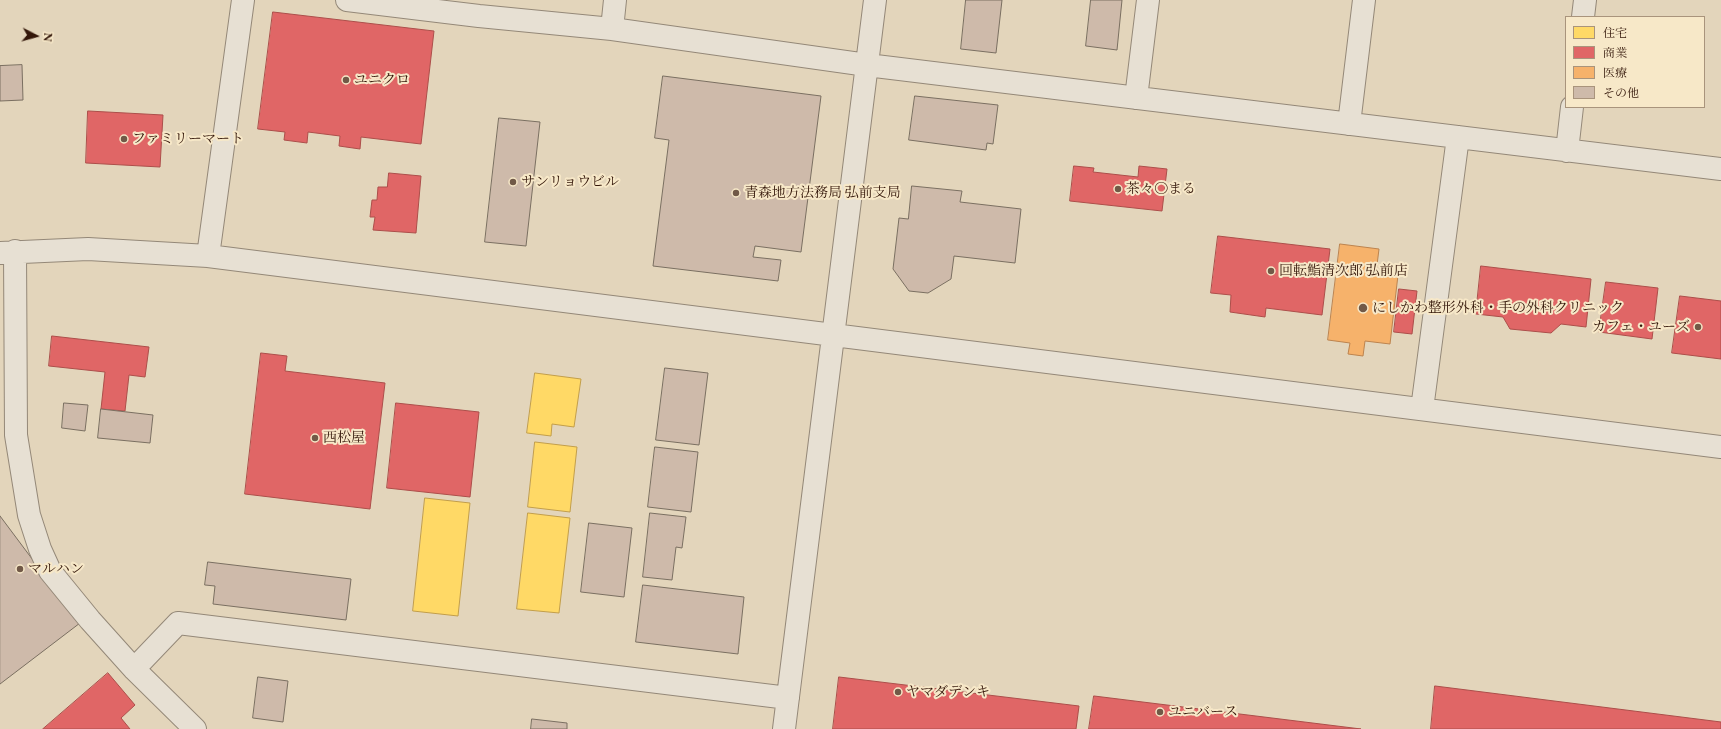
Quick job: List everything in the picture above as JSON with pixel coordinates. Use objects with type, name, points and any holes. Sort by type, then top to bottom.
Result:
[{"type":"street","points":[[208,256],[243,0]]},
{"type":"street","points":[[347,0],[612,29],[867,66],[1721,169]]},
{"type":"street","points":[[612,29],[615,0]]},
{"type":"street","points":[[784,729],[875,0]]},
{"type":"street","points":[[1136,98],[1148,0]]},
{"type":"street","points":[[1349,124],[1364,0]]},
{"type":"street","points":[[1583,16],[1585,0]]},
{"type":"street","points":[[1567,150],[1572,108]]},
{"type":"street","points":[[1422,409],[1458,137]]},
{"type":"street","points":[[195,729],[134,669],[90,620],[50,571],[40,549],[29,515],[16,435],[8,252],[88,249],[208,256],[1721,446]]},
{"type":"street","points":[[134,669],[178,623],[788,698]]},
{"type":"building: 住宅","points":[[535,373],[581,379],[574,427],[552,424],[551,436],[527,433]]},
{"type":"building: 住宅","points":[[535,442],[577,447],[570,512],[528,507]]},
{"type":"building: 住宅","points":[[425,498],[470,503],[458,616],[413,611]]},
{"type":"building: 住宅","points":[[528,513],[570,518],[559,613],[517,609]]},
{"type":"building: 商業","name":"ユニクロ","points":[[273,12],[434,31],[421,144],[361,137],[360,149],[339,146],[340,136],[308,132],[307,143],[284,140],[285,132],[258,129]]},
{"type":"building: 商業","name":"ファミリーマート","points":[[88,111],[163,115],[160,167],[86,163]]},
{"type":"building: 商業","name":"茶々〇まる","points":[[1074,166],[1094,168],[1093,172],[1138,177],[1139,166],[1167,169],[1162,211],[1070,201]]},
{"type":"building: 商業","points":[[389,173],[421,176],[416,233],[373,230],[375,217],[370,217],[372,200],[377,200],[378,187],[387,187]]},
{"type":"building: 商業","name":"回転鮨清次郎 弘前店","points":[[1218,236],[1330,249],[1322,315],[1266,308],[1265,317],[1230,312],[1231,295],[1211,293]]},
{"type":"building: 商業","points":[[1481,266],[1591,279],[1586,327],[1561,324],[1551,333],[1510,329],[1503,317],[1476,314]]},
{"type":"building: 商業","points":[[1606,282],[1658,288],[1652,339],[1599,332]]},
{"type":"building: 商業","points":[[1399,289],[1417,291],[1412,334],[1394,332]]},
{"type":"building: 商業","name":"カフェ・ユーズ","points":[[1680,296],[1721,301],[1721,359],[1672,353]]},
{"type":"building: 商業","points":[[52,336],[149,347],[145,377],[129,375],[125,411],[101,409],[105,372],[49,366]]},
{"type":"building: 商業","name":"西松屋","points":[[261,353],[287,356],[285,371],[385,383],[370,509],[245,494]]},
{"type":"building: 商業","points":[[396,403],[479,412],[470,497],[387,488]]},
{"type":"building: 商業","points":[[108,673],[135,705],[121,718],[130,729],[43,729]]},
{"type":"building: 商業","name":"ヤマダデンキ","points":[[839,677],[1079,706],[1076,729],[833,729]]},
{"type":"building: 商業","points":[[1435,686],[1721,722],[1721,729],[1431,729]]},
{"type":"building: 商業","name":"ユニバース","points":[[1094,696],[1361,729],[1089,729]]},
{"type":"building: 医療","name":"にしかわ整形外科・手の外科クリニック","points":[[1340,244],[1379,249],[1376,273],[1398,275],[1390,344],[1365,341],[1363,356],[1348,354],[1350,343],[1328,340]]},
{"type":"building: その他","points":[[966,0],[1002,0],[996,53],[961,49]]},
{"type":"building: その他","points":[[1091,0],[1122,0],[1117,50],[1086,46]]},
{"type":"building: その他","points":[[22,65],[23,100],[0,101],[0,66]]},
{"type":"building: その他","name":"青森地方法務局 弘前支局","points":[[663,76],[821,96],[801,252],[755,246],[753,257],[781,260],[778,281],[653,266],[669,140],[655,138]]},
{"type":"building: その他","points":[[915,96],[998,105],[993,144],[987,143],[986,150],[909,140]]},
{"type":"building: その他","name":"サンリョウビル","points":[[499,118],[540,122],[526,246],[485,242]]},
{"type":"building: その他","points":[[912,186],[962,191],[960,202],[1021,209],[1015,263],[954,256],[951,279],[928,293],[909,291],[893,269],[899,218],[908,219]]},
{"type":"building: その他","points":[[665,368],[708,373],[699,445],[656,440]]},
{"type":"building: その他","points":[[64,403],[88,405],[85,431],[62,428]]},
{"type":"building: その他","points":[[101,409],[153,415],[150,443],[98,438]]},
{"type":"building: その他","points":[[655,447],[698,452],[691,512],[648,507]]},
{"type":"building: その他","points":[[650,513],[686,517],[682,548],[676,547],[672,580],[643,577]]},
{"type":"building: その他","name":"マルハン","points":[[0,516],[80,623],[0,684]]},
{"type":"building: その他","points":[[589,523],[632,528],[624,597],[581,592]]},
{"type":"building: その他","points":[[208,562],[351,579],[346,620],[213,604],[215,586],[205,585]]},
{"type":"building: その他","points":[[643,585],[744,597],[738,654],[636,642]]},
{"type":"building: その他","points":[[258,677],[288,681],[283,722],[253,718]]},
{"type":"building: その他","points":[[532,719],[567,723],[567,729],[531,729]]},
{"type":"place","name":"ユニクロ","points":[[346,80]]},
{"type":"place","name":"ファミリーマート","points":[[124,139]]},
{"type":"place","name":"サンリョウビル","points":[[513,182]]},
{"type":"place","name":"茶々〇まる","points":[[1118,189]]},
{"type":"place","name":"青森地方法務局 弘前支局","points":[[736,193]]},
{"type":"place","name":"回転鮨清次郎 弘前店","points":[[1271,271]]},
{"type":"place","name":"にしかわ整形外科・手の外科クリニック","points":[[1363,308]]},
{"type":"place","name":"カフェ・ユーズ","points":[[1698,327]]},
{"type":"place","name":"西松屋","points":[[315,438]]},
{"type":"place","name":"マルハン","points":[[20,569]]},
{"type":"place","name":"ヤマダデンキ","points":[[898,692]]},
{"type":"place","name":"ユニバース","points":[[1160,712]]}]
